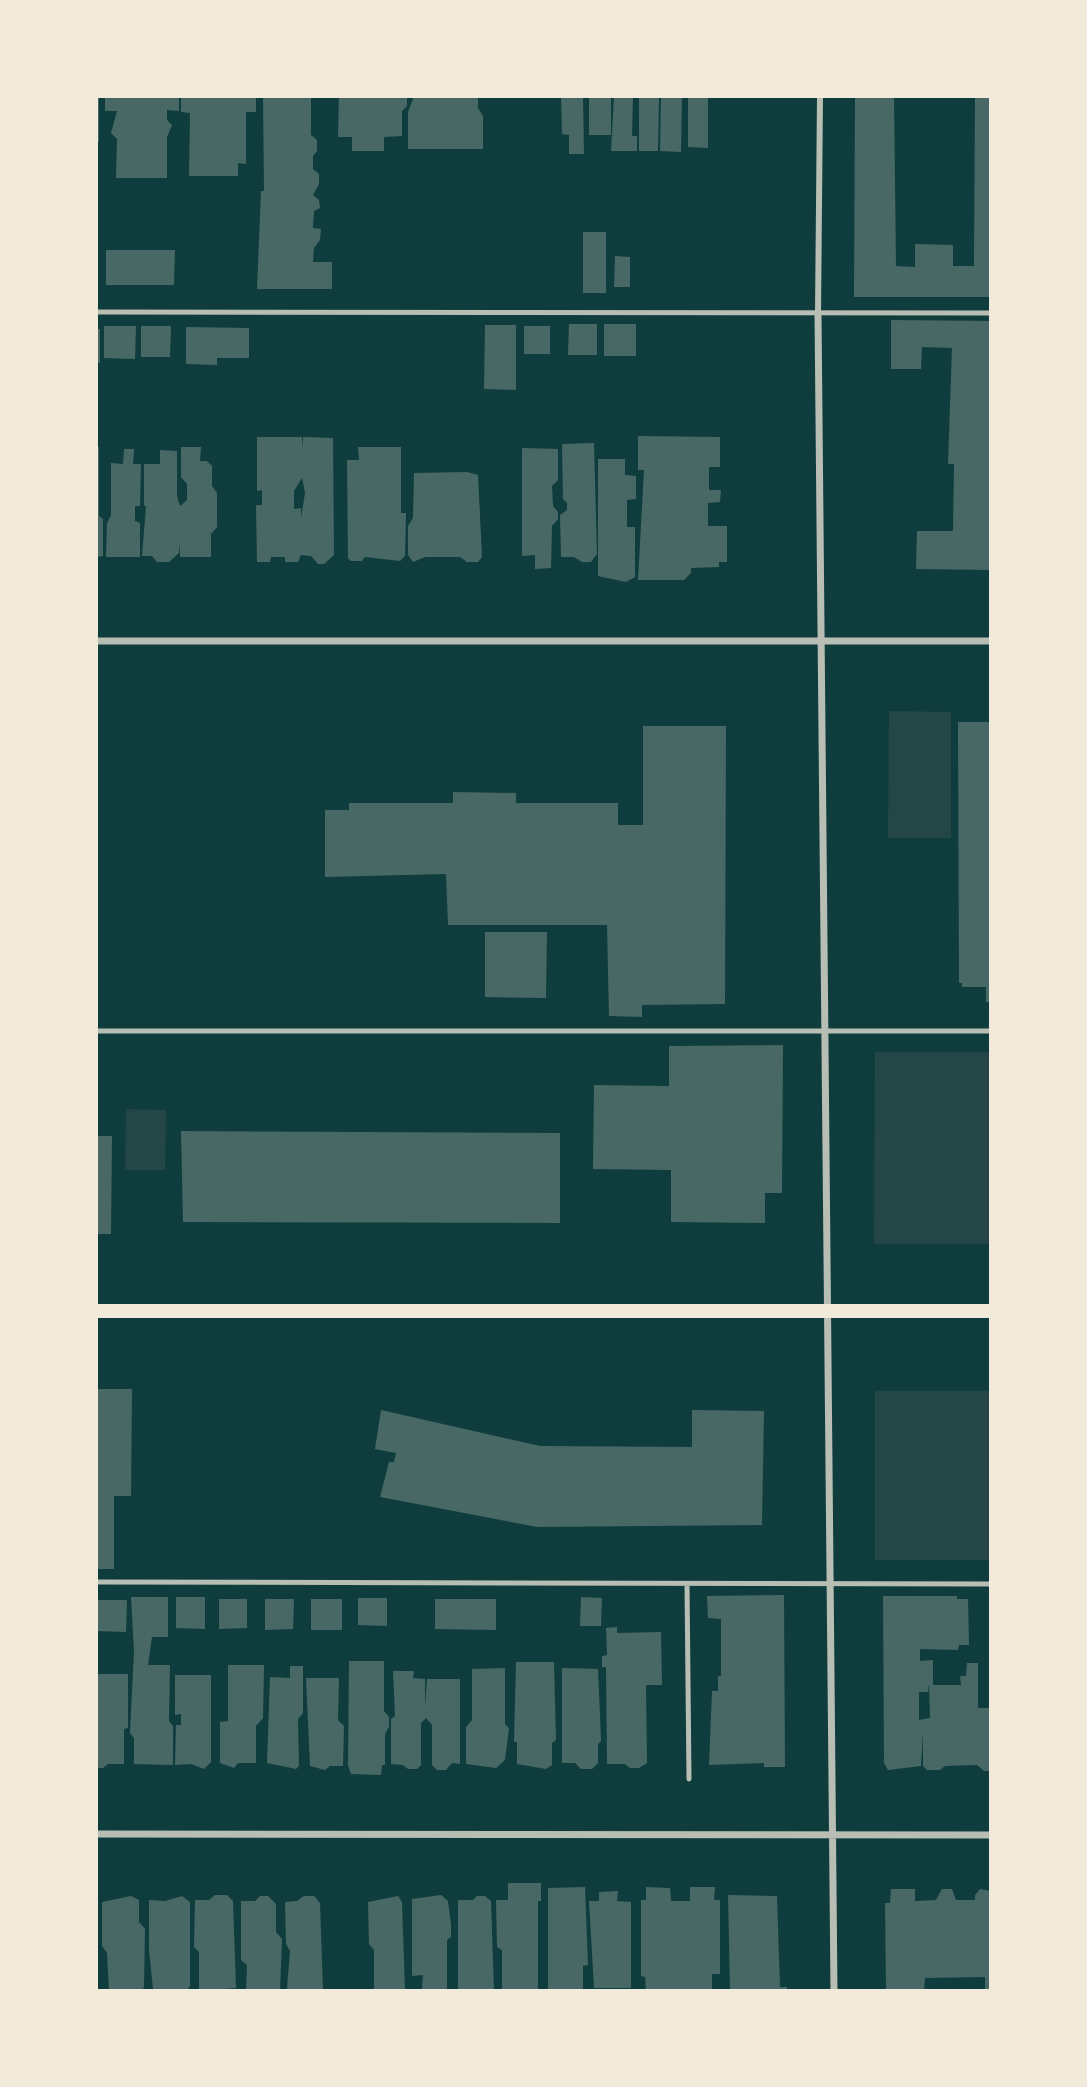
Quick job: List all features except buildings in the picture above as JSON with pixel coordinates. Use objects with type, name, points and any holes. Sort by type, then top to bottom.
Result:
[{"type":"main road","points":[[96,1311],[991,1311]]},
{"type":"street","points":[[820,96],[820,641],[830,1311],[834,1991]]},
{"type":"street","points":[[96,641],[991,641]]},
{"type":"street","points":[[96,1834],[991,1835]]},
{"type":"lane","points":[[96,312],[991,313]]},
{"type":"lane","points":[[96,1031],[991,1031]]},
{"type":"lane","points":[[96,1582],[991,1584]]},
{"type":"lane","points":[[687,1584],[689,1779]]},
{"type":"shaded area","points":[[889,711],[951,712],[951,838],[888,838]]},
{"type":"shaded area","points":[[875,1052],[991,1052],[991,1244],[874,1244]]},
{"type":"shaded area","points":[[126,1109],[166,1110],[165,1170],[125,1170]]},
{"type":"shaded area","points":[[875,1391],[991,1391],[991,1560],[875,1560]]}]
